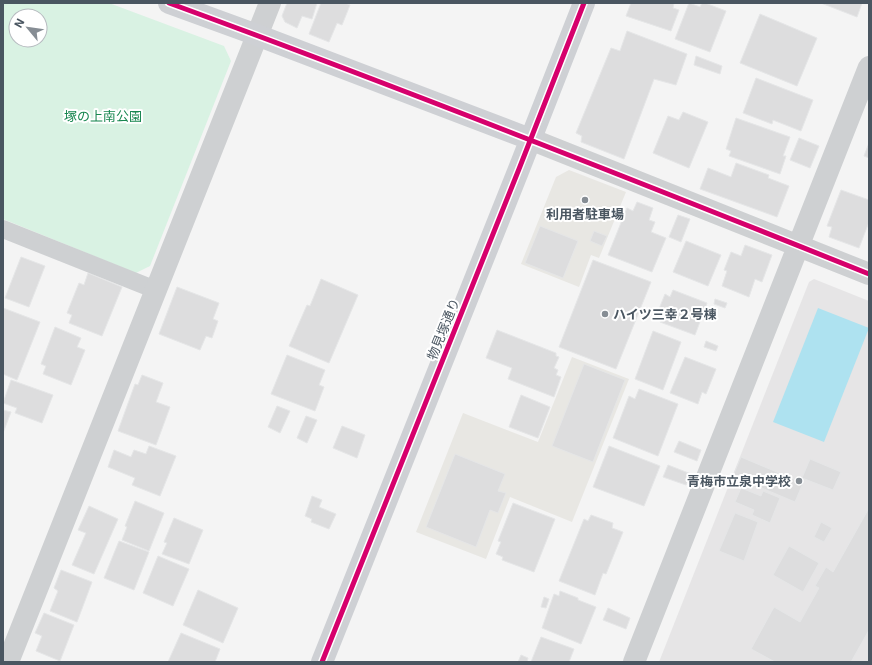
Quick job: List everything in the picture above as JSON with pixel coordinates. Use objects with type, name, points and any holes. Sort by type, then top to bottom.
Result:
[{"type":"street","points":[[169,3],[530,139],[869,274]]},
{"type":"street","points":[[9,660],[270,3]]},
{"type":"street","name":"物見塚通り","points":[[322,662],[584,3]]},
{"type":"street","points":[[634,662],[869,67]]},
{"type":"lane","points":[[3,229],[156,290]]},
{"type":"shaded area","points":[[569,170],[626,192],[599,258],[591,255],[579,287],[521,264],[556,177]]},
{"type":"shaded area","name":"青梅市立泉中学校","points":[[814,279],[869,301],[869,662],[659,662],[809,282]]},
{"type":"shaded area","points":[[572,357],[629,379],[572,522],[510,497],[486,559],[416,532],[463,413],[538,442]]},
{"type":"green space","name":"塚の上南公園","points":[[3,3],[109,3],[224,46],[231,61],[150,266],[136,273],[3,219]]},
{"type":"water","points":[[818,308],[869,328],[824,442],[773,422]]},
{"type":"building","points":[[287,3],[317,3],[312,19],[302,16],[297,28],[285,22],[282,16]]},
{"type":"building","points":[[321,3],[345,3],[350,5],[342,25],[337,23],[329,42],[309,34]]},
{"type":"building","points":[[631,3],[674,3],[673,8],[679,10],[671,31],[626,16]]},
{"type":"building","points":[[689,3],[700,7],[702,3],[705,3],[726,11],[710,52],[675,39]]},
{"type":"building","points":[[821,3],[862,3],[857,17]]},
{"type":"building","points":[[760,14],[817,38],[797,86],[740,63]]},
{"type":"building","points":[[627,31],[687,54],[676,85],[654,79],[624,159],[581,142],[582,136],[576,133],[611,48],[620,51]]},
{"type":"building","points":[[696,56],[722,66],[720,74],[694,65]]},
{"type":"building","points":[[756,78],[813,100],[801,131],[773,120],[772,124],[743,113]]},
{"type":"building","points":[[683,112],[708,122],[689,168],[653,153],[668,116],[679,120]]},
{"type":"building","points":[[736,118],[790,137],[783,156],[786,156],[780,174],[729,156],[731,151],[726,149]]},
{"type":"building","points":[[799,138],[819,146],[810,168],[790,160]]},
{"type":"building","points":[[869,143],[869,158],[864,156]]},
{"type":"building","points":[[736,163],[769,175],[768,178],[789,186],[777,217],[700,189],[708,168],[731,177]]},
{"type":"building","points":[[841,190],[869,200],[869,222],[859,248],[829,237],[832,227],[827,226]]},
{"type":"building","points":[[637,202],[653,208],[649,220],[655,222],[651,232],[666,238],[652,272],[608,255],[627,208],[633,211]]},
{"type":"building","points":[[678,215],[690,219],[681,242],[669,237]]},
{"type":"building","points":[[540,226],[578,241],[563,278],[525,263]]},
{"type":"building","points":[[594,231],[607,236],[602,246],[590,241]]},
{"type":"building","points":[[686,241],[721,255],[708,286],[673,272]]},
{"type":"building","points":[[745,245],[772,255],[762,282],[755,279],[749,297],[722,286],[727,271],[724,270],[731,252],[741,256]]},
{"type":"building","points":[[21,257],[45,266],[29,307],[5,298]]},
{"type":"building","name":"ハイツ三幸２号棟","points":[[593,260],[651,282],[616,369],[559,347]]},
{"type":"building","points":[[88,273],[122,287],[102,336],[69,323],[72,315],[67,313],[79,283],[84,285]]},
{"type":"building","points":[[321,279],[358,295],[329,363],[289,346],[307,305],[310,306]]},
{"type":"building","points":[[177,287],[219,303],[213,319],[218,321],[212,338],[206,336],[200,350],[159,334]]},
{"type":"building","points":[[673,290],[707,303],[695,335],[660,322],[665,311],[659,309],[665,294],[670,297]]},
{"type":"building","points":[[715,299],[727,303],[725,308],[714,304]]},
{"type":"building","points":[[3,308],[40,322],[17,380],[3,374]]},
{"type":"building","points":[[55,327],[81,338],[77,347],[85,350],[71,385],[43,374],[46,366],[41,364]]},
{"type":"building","points":[[497,330],[556,353],[556,356],[559,357],[554,368],[558,370],[556,375],[561,377],[554,397],[508,379],[512,368],[486,358]]},
{"type":"building","points":[[653,331],[681,342],[663,390],[635,379]]},
{"type":"building","points":[[706,341],[718,346],[716,351],[704,347]]},
{"type":"building","points":[[287,355],[325,370],[319,385],[324,387],[315,411],[271,394]]},
{"type":"building","points":[[685,357],[716,369],[706,394],[702,392],[698,404],[670,393]]},
{"type":"building","points":[[584,364],[625,380],[593,462],[552,446]]},
{"type":"building","points":[[142,375],[163,383],[156,402],[170,407],[156,445],[118,431],[135,384],[138,385]]},
{"type":"building","points":[[11,380],[53,395],[42,423],[15,413],[17,408],[3,403]]},
{"type":"building","points":[[639,389],[678,404],[658,456],[613,438],[629,396],[635,399]]},
{"type":"building","points":[[521,395],[550,407],[538,438],[509,427]]},
{"type":"building","points":[[277,406],[290,411],[280,433],[268,427]]},
{"type":"building","points":[[3,410],[11,412],[3,433]]},
{"type":"building","points":[[306,416],[317,420],[307,443],[297,438]]},
{"type":"building","points":[[342,426],[365,435],[357,458],[333,448]]},
{"type":"building","points":[[679,441],[701,450],[697,461],[674,452]]},
{"type":"building","points":[[149,446],[176,456],[160,496],[132,485],[135,478],[108,467],[114,450],[131,457],[134,450],[146,454]]},
{"type":"building","points":[[609,446],[660,466],[644,506],[593,487]]},
{"type":"building","points":[[455,454],[505,474],[498,491],[506,493],[498,513],[490,510],[476,547],[426,527]]},
{"type":"building","points":[[741,457],[803,483],[795,502],[733,476]]},
{"type":"building","points":[[810,459],[841,472],[833,490],[802,478]]},
{"type":"building","points":[[668,465],[691,474],[686,485],[663,477]]},
{"type":"building","points":[[741,488],[761,496],[763,491],[780,498],[770,523],[752,515],[754,510],[735,502]]},
{"type":"building","points":[[312,496],[322,500],[319,507],[336,514],[329,529],[311,522],[312,519],[305,516]]},
{"type":"building","points":[[135,501],[164,513],[149,551],[122,540],[127,527],[125,526]]},
{"type":"building","points":[[513,503],[555,519],[534,572],[502,560],[503,557],[496,554],[501,542],[498,541]]},
{"type":"building","points":[[89,506],[118,519],[94,574],[72,565],[86,533],[78,530]]},
{"type":"building","points":[[869,508],[869,630],[851,662],[775,662],[751,649],[774,607],[800,622],[819,588],[815,586],[826,567],[833,572]]},
{"type":"building","points":[[735,513],[758,522],[744,561],[719,551]]},
{"type":"building","points":[[591,515],[613,523],[612,528],[623,532],[606,574],[603,573],[595,595],[559,581],[584,519],[588,521]]},
{"type":"building","points":[[174,518],[203,530],[189,564],[162,554],[167,543],[164,542]]},
{"type":"building","points":[[821,522],[832,528],[824,542],[814,537]]},
{"type":"building","points":[[119,541],[149,552],[134,590],[104,578]]},
{"type":"building","points":[[789,546],[819,563],[803,592],[773,575]]},
{"type":"building","points":[[158,556],[189,569],[173,606],[143,593]]},
{"type":"building","points":[[61,570],[92,582],[77,622],[50,611],[58,591],[54,588]]},
{"type":"building","points":[[198,590],[238,608],[223,643],[183,625]]},
{"type":"building","points":[[560,591],[596,607],[581,644],[542,628],[554,594],[559,596]]},
{"type":"building","points":[[544,597],[549,599],[546,608],[541,607]]},
{"type":"building","points":[[608,608],[630,618],[626,629],[603,620]]},
{"type":"building","points":[[44,613],[74,625],[60,661],[36,651],[42,636],[35,633]]},
{"type":"building","points":[[181,633],[220,649],[215,662],[168,662]]},
{"type":"building","points":[[541,637],[574,649],[569,662],[531,662]]},
{"type":"building","points":[[521,655],[528,658],[527,662],[518,662]]},
{"type":"cycle path","points":[[169,3],[520,136],[869,274]]},
{"type":"cycle path","points":[[322,662],[584,3]]},
{"type":"place","name":"利用者駐車場","points":[[585,200]]},
{"type":"place","name":"ハイツ三幸２号棟","points":[[605,314]]},
{"type":"place","name":"青梅市立泉中学校","points":[[799,481]]}]
